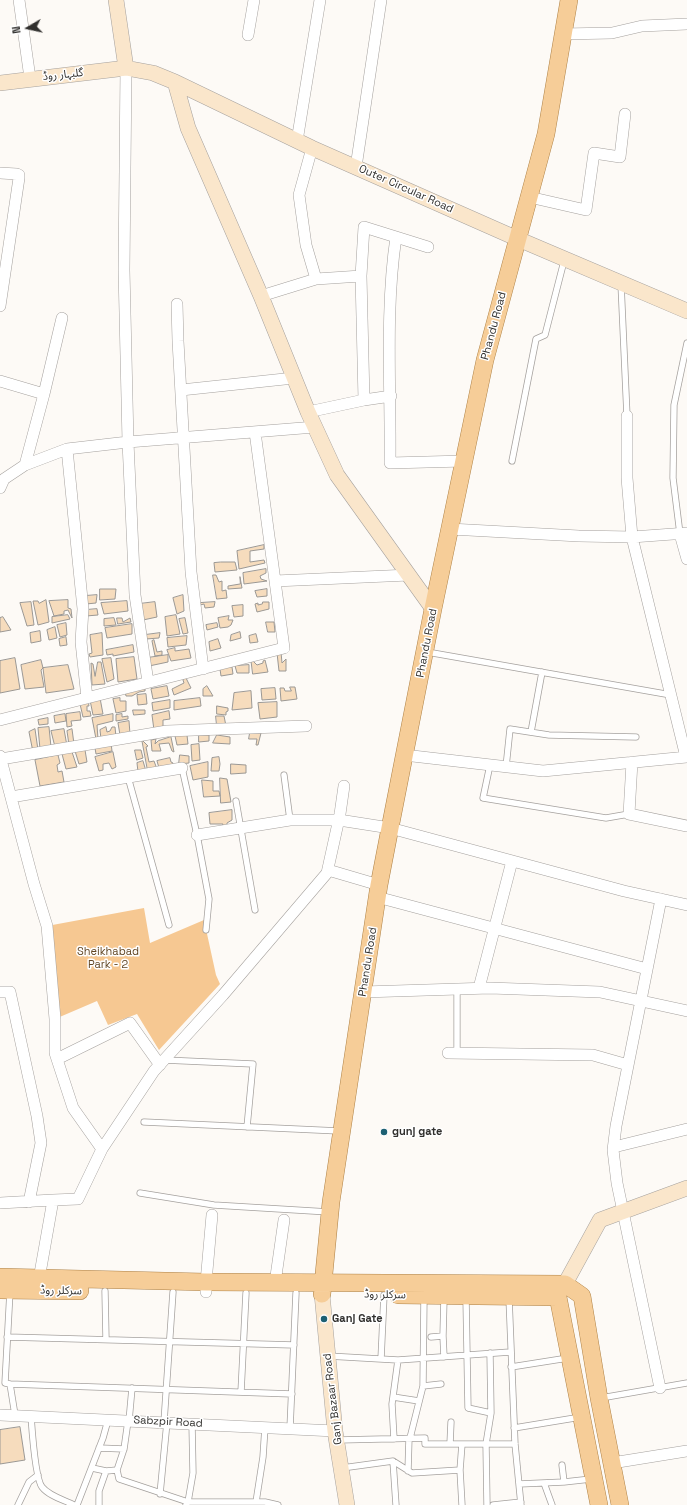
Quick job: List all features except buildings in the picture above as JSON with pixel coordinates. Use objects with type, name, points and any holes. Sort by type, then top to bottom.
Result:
[{"type":"main road","name":"Phandu Road","points":[[322,1288],[330,1212],[378,891],[404,755],[485,360],[546,134],[570,0]]},
{"type":"main road","points":[[38,1285],[206,1287],[275,1283],[322,1288],[561,1290],[582,1296],[599,1398],[620,1505]]},
{"type":"main road","name":"سرکلر روڈ","points":[[3,1286],[38,1285],[105,1291],[173,1292],[206,1287],[246,1293],[296,1293],[322,1288],[384,1295],[466,1296],[509,1296],[561,1290]]},
{"type":"main road","points":[[561,1290],[570,1358],[599,1505]]},
{"type":"street","points":[[19,0],[30,78]]},
{"type":"street","points":[[116,0],[126,68],[124,270],[128,442],[135,595],[148,682]]},
{"type":"street","points":[[248,35],[254,0]]},
{"type":"street","points":[[297,141],[320,0]]},
{"type":"street","points":[[356,167],[380,0]]},
{"type":"street","points":[[563,34],[612,33],[642,26],[687,24]]},
{"type":"street","name":"گلبہار روڈ","points":[[0,83],[30,78],[126,68]]},
{"type":"street","name":"Outer Circular Road","points":[[126,68],[153,73],[175,82],[312,148],[518,239],[687,311]]},
{"type":"street","points":[[175,82],[188,128],[261,296],[308,412],[337,475],[433,609]]},
{"type":"street","points":[[529,197],[586,210],[594,153],[620,157],[625,114]]},
{"type":"street","points":[[312,148],[299,195],[306,245],[316,279]]},
{"type":"street","points":[[0,173],[19,175],[0,306]]},
{"type":"street","points":[[364,400],[361,276],[364,227],[428,247]]},
{"type":"street","points":[[396,237],[392,262],[389,306],[390,463],[464,461]]},
{"type":"street","points":[[261,296],[316,279],[361,276]]},
{"type":"street","points":[[178,304],[178,341],[191,572],[203,668]]},
{"type":"street","points":[[25,465],[62,318]]},
{"type":"street","points":[[181,390],[294,378]]},
{"type":"street","points":[[0,381],[44,394]]},
{"type":"street","points":[[308,412],[390,396]]},
{"type":"street","points":[[404,755],[543,771],[686,757],[632,537],[627,478],[627,416]]},
{"type":"street","points":[[0,488],[4,479],[25,465],[67,449],[128,442],[184,439],[315,427]]},
{"type":"street","points":[[0,720],[284,648],[256,432]]},
{"type":"street","points":[[67,449],[83,609],[81,642],[87,698]]},
{"type":"street","points":[[450,529],[579,536],[632,537],[684,533],[687,559]]},
{"type":"street","points":[[275,581],[409,575]]},
{"type":"street","points":[[102,1148],[73,1108],[55,1053],[55,1019],[47,926],[34,884],[0,757],[168,731],[306,726]]},
{"type":"street","points":[[632,762],[629,814],[687,826]]},
{"type":"street","points":[[11,797],[182,768]]},
{"type":"street","points":[[0,1203],[78,1199],[102,1148],[154,1071],[223,995],[328,870],[339,820],[344,786]]},
{"type":"street","points":[[197,835],[290,820],[339,820],[390,828],[624,891],[687,905]]},
{"type":"street","points":[[478,988],[512,861]]},
{"type":"street","points":[[328,870],[378,891],[495,927],[647,969]]},
{"type":"street","points":[[660,1388],[617,1183],[614,1147],[616,1126],[661,899]]},
{"type":"street","points":[[363,992],[478,988],[600,992],[687,1011]]},
{"type":"street","points":[[0,992],[10,992],[37,1116],[41,1143],[29,1202]]},
{"type":"street","points":[[57,1059],[130,1023],[162,1062]]},
{"type":"street","points":[[452,1053],[593,1055],[628,1065]]},
{"type":"street","points":[[614,1147],[687,1129]]},
{"type":"street","points":[[561,1290],[600,1220],[687,1188]]},
{"type":"street","points":[[38,1285],[53,1200]]},
{"type":"street","points":[[206,1287],[212,1215]]},
{"type":"street","points":[[275,1283],[284,1220]]},
{"type":"street","name":"Ganj Bazaar Road","points":[[322,1288],[337,1435],[347,1505]]},
{"type":"street","name":"Sabzpir Road","points":[[0,1416],[15,1415],[290,1428],[337,1435]]},
{"type":"street","points":[[612,1463],[687,1451]]},
{"type":"lane","points":[[512,461],[536,338],[545,335],[565,259]]},
{"type":"lane","points":[[621,283],[627,416]]},
{"type":"lane","points":[[684,533],[673,478],[674,405],[687,344]]},
{"type":"lane","points":[[425,651],[671,695]]},
{"type":"lane","points":[[531,732],[542,672]]},
{"type":"lane","points":[[506,767],[510,729],[549,735],[636,737]]},
{"type":"lane","points":[[490,765],[483,798],[606,818],[629,814]]},
{"type":"lane","points":[[182,768],[197,835],[208,899],[206,930]]},
{"type":"lane","points":[[284,774],[290,820]]},
{"type":"lane","points":[[128,777],[169,925]]},
{"type":"lane","points":[[236,801],[242,828],[255,910]]},
{"type":"lane","points":[[452,1053],[457,989]]},
{"type":"lane","points":[[162,1062],[253,1064],[247,1127]]},
{"type":"lane","points":[[144,1122],[342,1131]]},
{"type":"lane","points":[[140,1193],[214,1205],[330,1212]]},
{"type":"lane","points":[[3,1286],[7,1337],[5,1382],[15,1415]]},
{"type":"lane","points":[[105,1291],[106,1340]]},
{"type":"lane","points":[[160,1494],[166,1422],[173,1292]]},
{"type":"lane","points":[[241,1392],[242,1343],[246,1293]]},
{"type":"lane","points":[[290,1428],[296,1293]]},
{"type":"lane","points":[[381,1359],[384,1295]]},
{"type":"lane","points":[[408,1470],[409,1438],[423,1386],[422,1358],[424,1295]]},
{"type":"lane","points":[[444,1295],[444,1357]]},
{"type":"lane","points":[[466,1296],[468,1408],[491,1413]]},
{"type":"lane","points":[[493,1505],[521,1504],[514,1444],[509,1296]]},
{"type":"lane","points":[[431,1337],[443,1336]]},
{"type":"lane","points":[[7,1337],[294,1345]]},
{"type":"lane","points":[[328,1356],[398,1360],[510,1352]]},
{"type":"lane","points":[[487,1505],[486,1444],[491,1413],[490,1354]]},
{"type":"lane","points":[[511,1367],[570,1358]]},
{"type":"lane","points":[[394,1438],[392,1404],[398,1360]]},
{"type":"lane","points":[[5,1382],[167,1390],[292,1394]]},
{"type":"lane","points":[[599,1398],[687,1383]]},
{"type":"lane","points":[[423,1386],[441,1384]]},
{"type":"lane","points":[[132,1388],[129,1421],[124,1450],[117,1470],[119,1479],[187,1504],[265,1502],[278,1505]]},
{"type":"lane","points":[[393,1397],[419,1401]]},
{"type":"lane","points":[[31,1416],[38,1475],[41,1486],[54,1496],[74,1505]]},
{"type":"lane","points":[[514,1428],[581,1417]]},
{"type":"lane","points":[[77,1505],[92,1468],[108,1420]]},
{"type":"lane","points":[[450,1444],[451,1422]]},
{"type":"lane","points":[[187,1504],[192,1473],[192,1424]]},
{"type":"lane","points":[[256,1502],[263,1457],[265,1427]]},
{"type":"lane","points":[[337,1435],[425,1438],[425,1444],[514,1444]]},
{"type":"lane","points":[[462,1444],[460,1470],[462,1505]]},
{"type":"lane","points":[[99,1448],[124,1450]]},
{"type":"lane","points":[[342,1468],[393,1461],[412,1473],[460,1470]]},
{"type":"lane","points":[[393,1461],[396,1505]]},
{"type":"lane","points":[[562,1465],[564,1482]]},
{"type":"lane","points":[[92,1468],[106,1471],[117,1470]]},
{"type":"lane","points":[[99,1505],[98,1491],[106,1471]]},
{"type":"lane","points":[[18,1505],[29,1482],[38,1475]]},
{"type":"lane","points":[[519,1484],[594,1479]]},
{"type":"lane","points":[[544,1483],[552,1505]]},
{"type":"green space","name":"Sheikhabad Park - 2","points":[[144,908],[150,943],[204,920],[216,975],[220,984],[159,1050],[137,1014],[108,1025],[97,1001],[55,1019],[47,926]]},
{"type":"place","name":"gunj gate","points":[[384,1132]]},
{"type":"place","name":"Ganj Gate","points":[[324,1319]]}]
